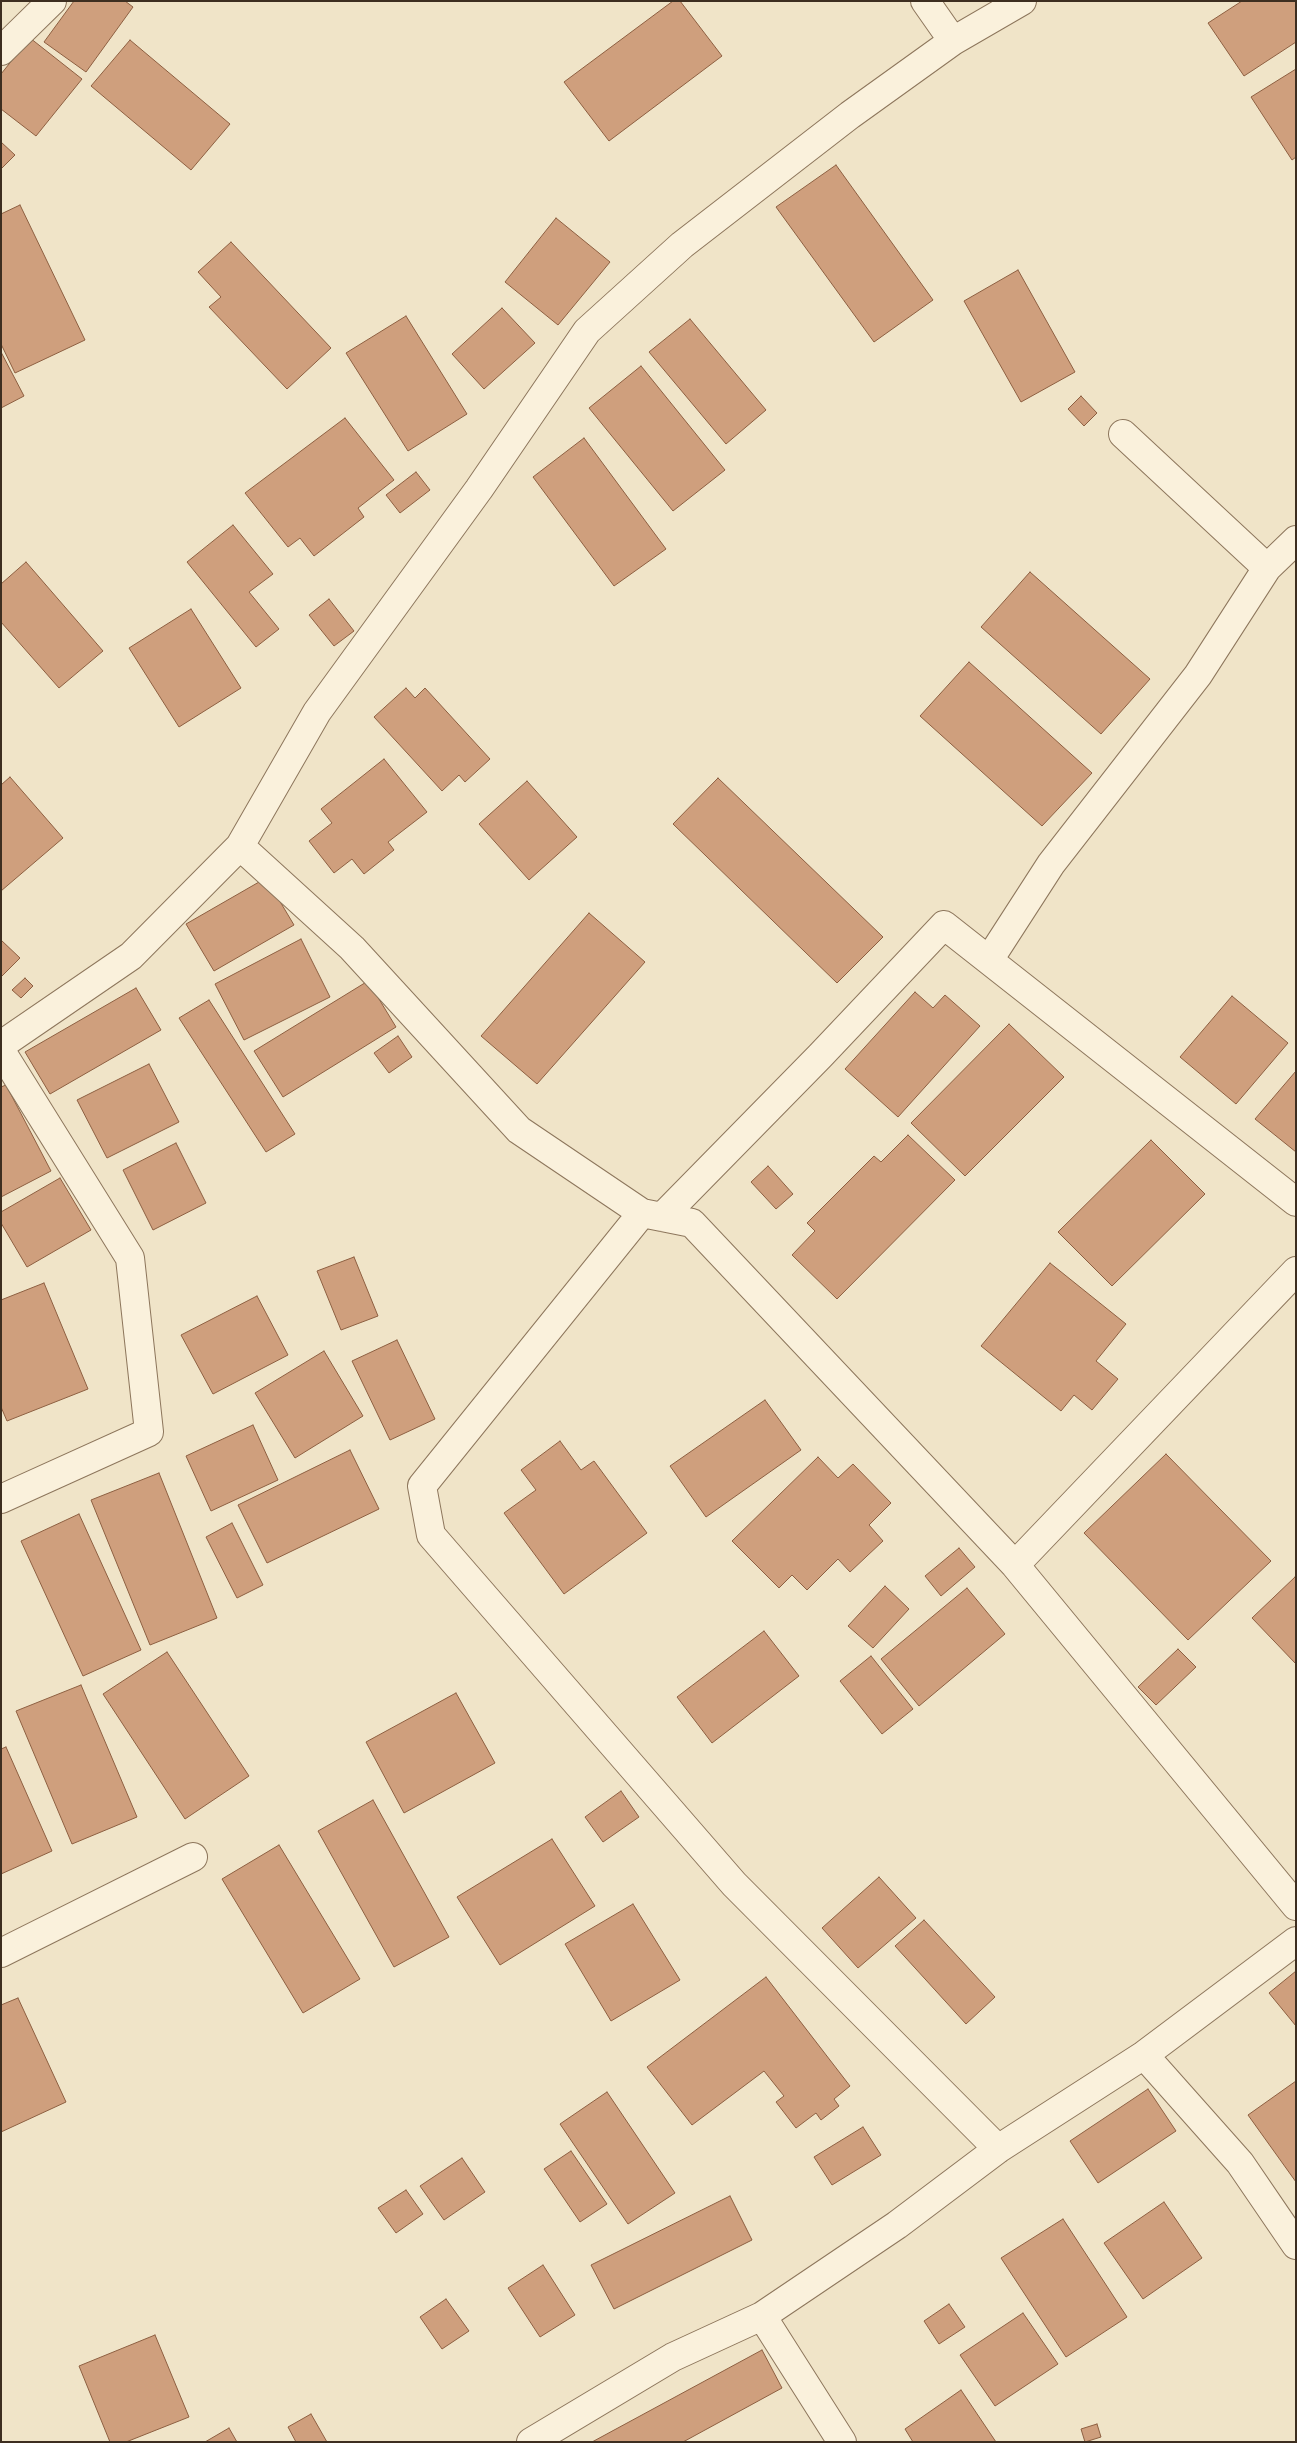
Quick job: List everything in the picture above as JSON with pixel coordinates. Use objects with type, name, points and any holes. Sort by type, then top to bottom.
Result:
[{"type":"street","points":[[1,51],[52,1]]},
{"type":"street","points":[[925,1],[953,41]]},
{"type":"street","points":[[1,1044],[131,956],[240,846],[317,712],[478,489],[587,331],[682,245],[850,115],[953,41],[1022,1]]},
{"type":"street","points":[[1123,434],[1266,568]]},
{"type":"street","points":[[989,960],[1052,864],[1198,675],[1266,568],[1296,540]]},
{"type":"street","points":[[240,846],[352,948],[519,1130],[652,1215],[692,1223],[1015,1565],[1296,1906]]},
{"type":"street","points":[[998,2149],[734,1884],[431,1535],[422,1486],[652,1215],[820,1056],[944,925],[1296,1202]]},
{"type":"street","points":[[1,1051],[130,1258],[149,1432],[1,1499]]},
{"type":"street","points":[[1015,1565],[1296,1271]]},
{"type":"street","points":[[1,1953],[193,1857]]},
{"type":"street","points":[[531,2442],[673,2357],[762,2316],[897,2225],[998,2149],[1144,2055],[1296,1941]]},
{"type":"street","points":[[1144,2055],[1240,2163],[1296,2245]]},
{"type":"street","points":[[762,2316],[842,2442]]},
{"type":"building","points":[[74,1],[125,1],[133,7],[86,72],[44,42]]},
{"type":"building","points":[[673,1],[680,1],[722,56],[609,141],[564,82]]},
{"type":"building","points":[[1242,1],[1296,1],[1296,42],[1244,76],[1208,23]]},
{"type":"building","points":[[30,38],[82,79],[36,136],[1,109],[1,74]]},
{"type":"building","points":[[130,40],[230,124],[191,170],[91,86]]},
{"type":"building","points":[[1296,69],[1296,157],[1292,160],[1251,97]]},
{"type":"building","points":[[1,142],[15,155],[1,169]]},
{"type":"building","points":[[836,165],[933,300],[874,342],[776,207]]},
{"type":"building","points":[[20,205],[85,340],[15,373],[1,344],[1,214]]},
{"type":"building","points":[[556,218],[610,262],[558,325],[505,282]]},
{"type":"building","points":[[231,242],[331,348],[287,389],[209,307],[221,297],[198,272]]},
{"type":"building","points":[[1018,270],[1075,372],[1021,402],[964,301]]},
{"type":"building","points":[[502,308],[535,343],[484,389],[452,354]]},
{"type":"building","points":[[406,316],[467,414],[408,451],[346,353]]},
{"type":"building","points":[[690,319],[766,410],[726,444],[649,352]]},
{"type":"building","points":[[1,352],[24,396],[1,408]]},
{"type":"building","points":[[641,366],[725,470],[673,511],[589,408]]},
{"type":"building","points":[[1081,396],[1097,413],[1084,426],[1068,409]]},
{"type":"building","points":[[345,418],[394,480],[358,508],[364,517],[314,556],[300,538],[288,547],[245,493]]},
{"type":"building","points":[[584,438],[666,549],[614,586],[533,477]]},
{"type":"building","points":[[416,472],[430,490],[400,513],[386,495]]},
{"type":"building","points":[[233,525],[273,574],[249,592],[279,629],[256,647],[187,562]]},
{"type":"building","points":[[26,562],[103,651],[59,688],[1,622],[1,584]]},
{"type":"building","points":[[1030,572],[1150,679],[1101,734],[981,627]]},
{"type":"building","points":[[329,599],[354,631],[334,646],[309,615]]},
{"type":"building","points":[[191,609],[241,688],[179,727],[129,648]]},
{"type":"building","points":[[969,662],[1092,773],[1042,826],[920,716]]},
{"type":"building","points":[[406,688],[415,698],[425,688],[490,759],[465,782],[459,775],[442,791],[374,717]]},
{"type":"building","points":[[384,759],[427,812],[388,842],[394,850],[364,874],[352,859],[334,873],[309,841],[332,823],[321,809]]},
{"type":"building","points":[[10,777],[63,838],[1,891],[1,785]]},
{"type":"building","points":[[718,778],[883,937],[837,983],[673,824]]},
{"type":"building","points":[[527,781],[577,837],[529,880],[479,824]]},
{"type":"building","points":[[266,878],[294,925],[214,971],[186,924]]},
{"type":"building","points":[[589,913],[645,962],[537,1084],[481,1036]]},
{"type":"building","points":[[301,939],[330,997],[244,1040],[215,984]]},
{"type":"building","points":[[1,940],[20,958],[1,977]]},
{"type":"building","points":[[25,978],[33,986],[21,998],[12,990]]},
{"type":"building","points":[[368,981],[396,1027],[283,1097],[254,1051]]},
{"type":"building","points":[[136,988],[161,1030],[50,1094],[25,1052]]},
{"type":"building","points":[[915,992],[933,1008],[945,995],[980,1026],[898,1117],[845,1069]]},
{"type":"building","points":[[1232,996],[1288,1043],[1236,1104],[1180,1057]]},
{"type":"building","points":[[209,1000],[295,1134],[266,1152],[179,1018]]},
{"type":"building","points":[[1009,1024],[1064,1077],[965,1176],[911,1123]]},
{"type":"building","points":[[398,1036],[412,1057],[389,1073],[374,1053]]},
{"type":"building","points":[[149,1064],[179,1122],[107,1158],[77,1100]]},
{"type":"building","points":[[1296,1071],[1296,1152],[1255,1119]]},
{"type":"building","points":[[6,1085],[51,1171],[1,1197],[1,1087]]},
{"type":"building","points":[[908,1135],[955,1180],[837,1299],[792,1255],[815,1231],[807,1223],[874,1156],[881,1162]]},
{"type":"building","points":[[1151,1140],[1205,1194],[1112,1286],[1058,1232]]},
{"type":"building","points":[[176,1143],[206,1203],[153,1230],[123,1170]]},
{"type":"building","points":[[768,1166],[793,1194],[776,1209],[751,1182]]},
{"type":"building","points":[[60,1178],[91,1230],[27,1267],[1,1223],[1,1212]]},
{"type":"building","points":[[354,1257],[378,1316],[341,1330],[317,1271]]},
{"type":"building","points":[[1050,1263],[1126,1324],[1096,1361],[1118,1379],[1092,1410],[1074,1395],[1061,1411],[981,1346]]},
{"type":"building","points":[[44,1283],[88,1389],[7,1421],[1,1407],[1,1300]]},
{"type":"building","points":[[257,1296],[288,1355],[213,1394],[181,1335]]},
{"type":"building","points":[[397,1340],[435,1419],[390,1440],[352,1361]]},
{"type":"building","points":[[324,1351],[363,1416],[295,1458],[255,1393]]},
{"type":"building","points":[[765,1400],[801,1450],[706,1517],[670,1466]]},
{"type":"building","points":[[253,1425],[278,1480],[211,1511],[186,1456]]},
{"type":"building","points":[[560,1441],[581,1470],[594,1461],[647,1533],[564,1594],[504,1513],[536,1490],[521,1470]]},
{"type":"building","points":[[350,1450],[379,1509],[267,1563],[238,1505]]},
{"type":"building","points":[[1166,1454],[1271,1561],[1188,1640],[1084,1533]]},
{"type":"building","points":[[818,1457],[838,1478],[853,1464],[891,1503],[869,1525],[883,1541],[850,1572],[838,1559],[807,1590],[792,1575],[779,1588],[732,1541]]},
{"type":"building","points":[[159,1473],[217,1618],[150,1645],[91,1500]]},
{"type":"building","points":[[79,1514],[141,1650],[83,1676],[21,1541]]},
{"type":"building","points":[[232,1523],[263,1585],[237,1598],[206,1537]]},
{"type":"building","points":[[959,1548],[975,1567],[941,1596],[925,1576]]},
{"type":"building","points":[[1295,1577],[1296,1579],[1296,1664],[1252,1618]]},
{"type":"building","points":[[885,1586],[909,1609],[873,1648],[848,1626]]},
{"type":"building","points":[[967,1588],[1005,1634],[919,1706],[881,1659]]},
{"type":"building","points":[[764,1631],[799,1676],[712,1743],[677,1697]]},
{"type":"building","points":[[1178,1649],[1196,1667],[1156,1705],[1138,1687]]},
{"type":"building","points":[[167,1652],[249,1776],[185,1819],[103,1694]]},
{"type":"building","points":[[871,1656],[913,1709],[882,1734],[840,1681]]},
{"type":"building","points":[[81,1685],[137,1817],[72,1844],[16,1711]]},
{"type":"building","points":[[456,1693],[495,1763],[404,1813],[366,1742]]},
{"type":"building","points":[[6,1747],[52,1851],[1,1874],[1,1749]]},
{"type":"building","points":[[621,1791],[639,1817],[603,1842],[585,1817]]},
{"type":"building","points":[[373,1800],[449,1937],[394,1967],[318,1831]]},
{"type":"building","points":[[552,1839],[595,1906],[500,1965],[457,1897]]},
{"type":"building","points":[[279,1845],[360,1979],[303,2013],[222,1879]]},
{"type":"building","points":[[879,1877],[916,1918],[858,1968],[822,1928]]},
{"type":"building","points":[[633,1904],[680,1980],[611,2021],[565,1944]]},
{"type":"building","points":[[924,1920],[995,1997],[966,2024],[895,1946]]},
{"type":"building","points":[[1296,1971],[1296,2026],[1269,1993]]},
{"type":"building","points":[[766,1977],[850,2086],[834,2099],[839,2106],[821,2120],[816,2113],[796,2128],[776,2102],[784,2096],[764,2071],[692,2125],[647,2067]]},
{"type":"building","points":[[18,1998],[66,2102],[1,2132],[1,2005]]},
{"type":"building","points":[[1296,2081],[1296,2182],[1248,2115]]},
{"type":"building","points":[[1148,2089],[1176,2131],[1098,2183],[1070,2141]]},
{"type":"building","points":[[607,2092],[675,2193],[628,2224],[560,2124]]},
{"type":"building","points":[[863,2127],[881,2155],[832,2185],[814,2157]]},
{"type":"building","points":[[571,2151],[607,2204],[580,2222],[544,2169]]},
{"type":"building","points":[[462,2158],[485,2192],[444,2220],[420,2186]]},
{"type":"building","points":[[406,2190],[423,2214],[396,2233],[378,2208]]},
{"type":"building","points":[[730,2196],[752,2240],[614,2309],[591,2265]]},
{"type":"building","points":[[1164,2202],[1202,2258],[1143,2299],[1104,2243]]},
{"type":"building","points":[[1063,2219],[1127,2317],[1066,2357],[1001,2258]]},
{"type":"building","points":[[543,2265],[575,2315],[540,2337],[508,2288]]},
{"type":"building","points":[[446,2299],[469,2331],[442,2349],[420,2317]]},
{"type":"building","points":[[949,2304],[965,2327],[939,2344],[924,2321]]},
{"type":"building","points":[[1023,2313],[1058,2364],[995,2406],[960,2355]]},
{"type":"building","points":[[155,2335],[189,2417],[126,2442],[110,2442],[79,2366]]},
{"type":"building","points":[[762,2350],[782,2388],[683,2442],[592,2442]]},
{"type":"building","points":[[961,2390],[996,2442],[913,2442],[905,2429]]},
{"type":"building","points":[[311,2414],[327,2442],[296,2442],[288,2427]]},
{"type":"building","points":[[1097,2424],[1101,2437],[1085,2442],[1081,2429]]},
{"type":"building","points":[[229,2428],[237,2442],[205,2442]]}]
